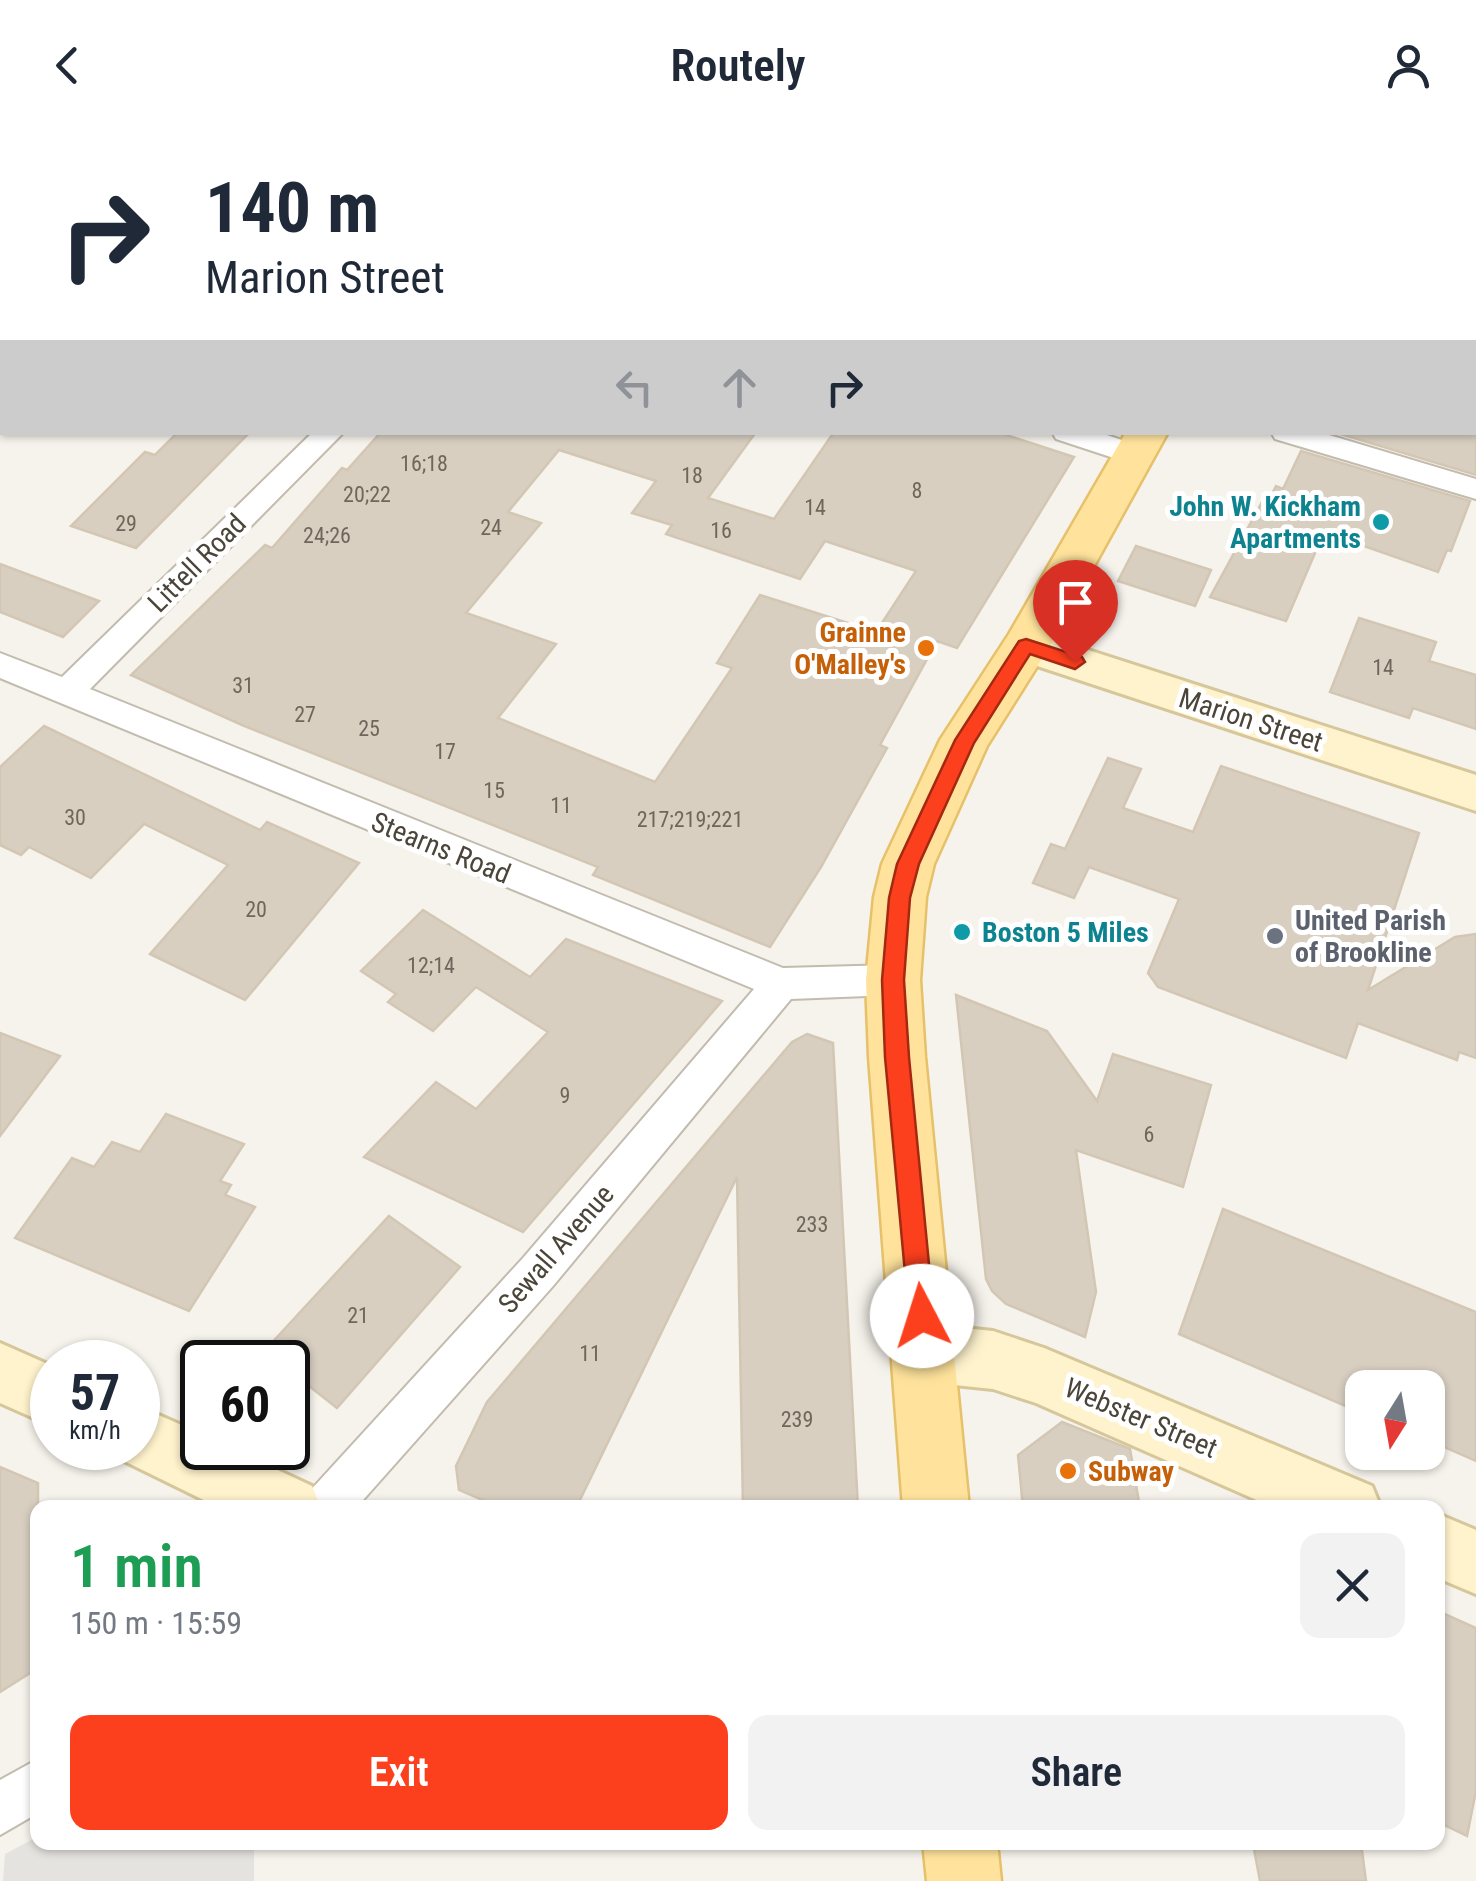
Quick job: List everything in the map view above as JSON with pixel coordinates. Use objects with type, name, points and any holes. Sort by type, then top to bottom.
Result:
[{"type":"main road","points":[[935,1500],[893,980],[900,898],[908,864],[965,740],[1026,646],[1141,444]]},
{"type":"main road","points":[[961,1850],[964,1881]]},
{"type":"street","name":"Littell Road","points":[[65,694],[327,435]]},
{"type":"street","points":[[1085,435],[1141,444]]},
{"type":"street","points":[[1296,435],[1476,489]]},
{"type":"street","name":"Marion Street","points":[[1026,646],[1476,793]]},
{"type":"street","name":"Stearns Road","points":[[0,665],[782,984],[893,980]]},
{"type":"street","name":"Sewall Avenue","points":[[332,1500],[538,1272],[782,984]]},
{"type":"street","name":"Webster Street","points":[[925,1352],[1005,1362],[1331,1500]]},
{"type":"street","points":[[0,1372],[30,1386]]},
{"type":"street","points":[[160,1446],[273,1500]]},
{"type":"street","points":[[1445,1549],[1476,1562]]},
{"type":"street","points":[[0,1810],[30,1789]]},
{"type":"shaded area","points":[[30,1841],[30,1850],[254,1850],[254,1881],[3,1881],[5,1854]]},
{"type":"building","points":[[175,435],[247,435],[136,548],[71,526],[145,452],[155,455]]},
{"type":"building","points":[[378,435],[754,435],[708,498],[774,519],[832,435],[1006,435],[1074,457],[957,648],[937,641],[880,745],[887,748],[821,867],[770,947],[593,875],[598,867],[242,725],[131,675],[265,545],[272,548],[342,468],[347,470]],"holes":[[[559,450],[656,481],[632,513],[672,525],[666,534],[800,579],[825,541],[916,571],[876,632],[760,595],[717,663],[732,668],[655,782],[498,718],[556,644],[466,613],[541,523],[508,512]]]},
{"type":"building","points":[[1344,435],[1476,435],[1476,475]]},
{"type":"building","points":[[1301,451],[1470,501],[1451,551],[1447,550],[1438,572],[1324,532],[1286,621],[1210,597],[1267,493],[1272,494],[1276,486],[1283,489]]},
{"type":"building","points":[[1136,546],[1211,570],[1195,606],[1118,581]]},
{"type":"building","points":[[0,564],[99,601],[63,637],[0,612]]},
{"type":"building","points":[[1359,618],[1436,642],[1429,661],[1476,675],[1476,729],[1413,708],[1409,718],[1330,692]]},
{"type":"building","points":[[44,726],[260,830],[267,822],[359,863],[245,1000],[150,954],[228,865],[144,824],[91,878],[29,847],[21,855],[0,845],[0,767]]},
{"type":"building","name":"United Parish of Brookline","points":[[1108,758],[1141,769],[1123,808],[1193,832],[1221,766],[1419,833],[1368,990],[1455,937],[1476,934],[1476,1058],[1459,1052],[1457,1060],[1358,1023],[1346,1058],[1158,987],[1148,973],[1179,899],[1089,867],[1074,898],[1033,883],[1051,844],[1065,849]]},
{"type":"building","points":[[423,910],[530,977],[566,939],[722,1001],[523,1232],[364,1157],[436,1082],[476,1109],[548,1032],[476,987],[433,1031],[388,1002],[396,994],[361,971]]},
{"type":"building","points":[[956,995],[1047,1031],[1097,1101],[1113,1054],[1211,1085],[1183,1187],[1076,1150],[1096,1292],[1085,1337],[1006,1304],[986,1279]]},
{"type":"building","points":[[0,1033],[60,1056],[0,1136]]},
{"type":"building","points":[[807,1034],[833,1043],[858,1500],[743,1500],[737,1177],[580,1500],[482,1500],[459,1490],[456,1466],[487,1402],[792,1042]]},
{"type":"building","points":[[166,1114],[244,1144],[220,1181],[231,1185],[225,1195],[255,1207],[189,1311],[15,1238],[72,1158],[94,1167],[112,1142],[140,1152]]},
{"type":"building","points":[[1223,1209],[1476,1312],[1476,1461],[1445,1447],[1445,1370],[1345,1370],[1345,1406],[1179,1334]]},
{"type":"building","points":[[389,1216],[460,1267],[337,1408],[310,1387],[310,1340],[274,1340]]},
{"type":"building","points":[[1062,1422],[1130,1449],[1139,1500],[1022,1500],[1018,1455]]},
{"type":"building","points":[[0,1467],[38,1483],[38,1500],[30,1500],[30,1673],[0,1692]]},
{"type":"building","points":[[1445,1614],[1476,1628],[1476,1791],[1467,1836],[1445,1825]]},
{"type":"building","points":[[1254,1850],[1362,1850],[1366,1881],[1260,1881]]},
{"type":"place","name":"John W. Kickham Apartments","points":[[1381,522]]},
{"type":"place","name":"Grainne O'Malley's","points":[[926,648]]},
{"type":"place","name":"Boston 5 Miles","points":[[962,932]]},
{"type":"place","name":"United Parish of Brookline","points":[[1275,936]]},
{"type":"place","name":"Subway","points":[[1068,1471]]},
{"type":"route","points":[[922,1316],[897,1057],[893,980],[900,898],[908,864],[965,740],[1026,646],[1075,662]]}]
